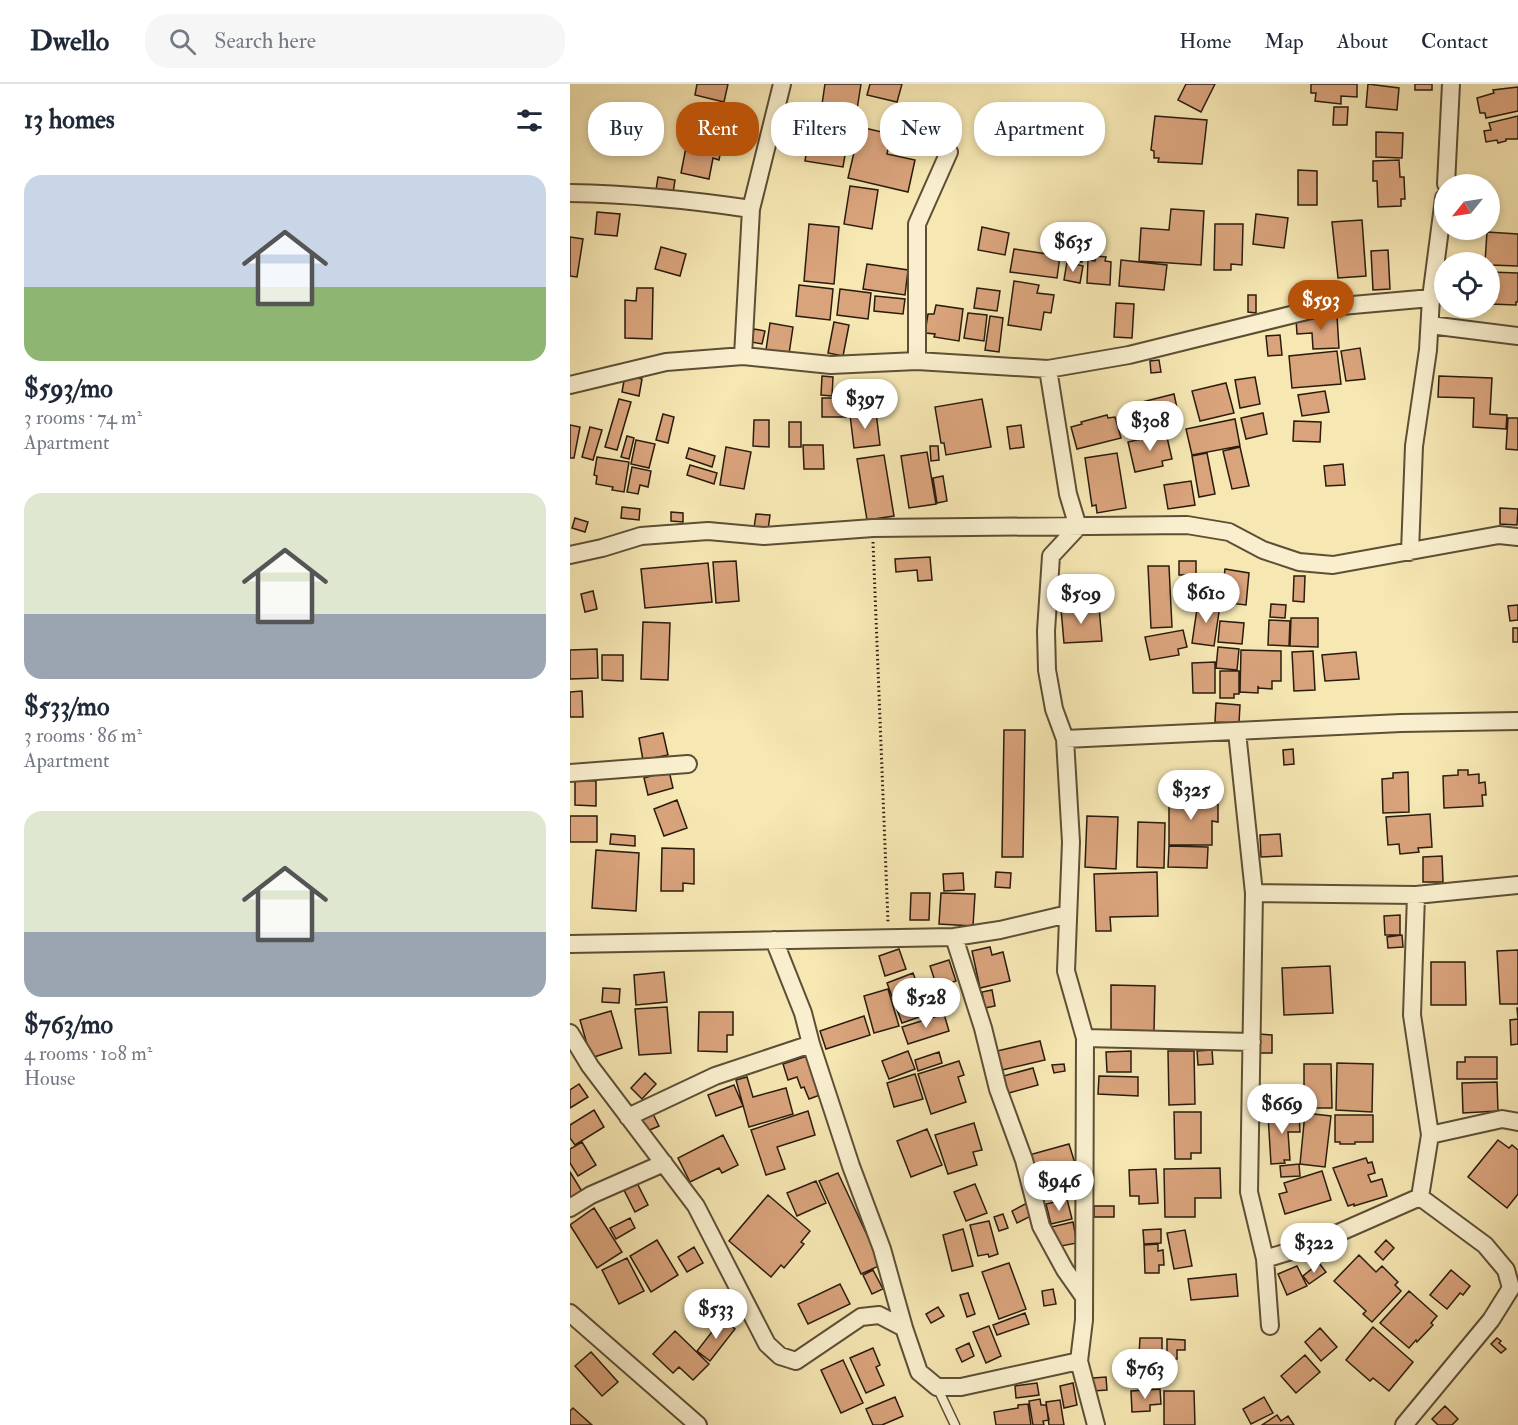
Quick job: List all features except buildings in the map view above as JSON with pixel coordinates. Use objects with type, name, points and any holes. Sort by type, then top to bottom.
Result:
[{"type":"street","points":[[743,356],[751,209],[782,84]]},
{"type":"street","points":[[1446,174],[1451,84]]},
{"type":"street","points":[[917,361],[917,224],[946,156]]},
{"type":"street","points":[[570,193],[646,196],[751,209]]},
{"type":"street","points":[[1410,552],[1414,446],[1428,350],[1431,298],[1439,240]]},
{"type":"street","points":[[570,385],[666,362],[743,356],[831,364],[917,361],[1048,369],[1129,355],[1319,308],[1431,298]]},
{"type":"street","points":[[1430,325],[1518,336]]},
{"type":"street","points":[[1048,369],[1068,494],[1078,527]]},
{"type":"street","points":[[570,555],[641,536],[708,531],[764,536],[873,528],[1187,525],[1229,532],[1263,550],[1299,562],[1333,565],[1499,535],[1518,537]]},
{"type":"street","points":[[1078,527],[1051,556],[1046,631],[1047,670],[1054,709],[1065,739],[1071,842],[1066,971],[1085,1038],[1084,1320],[1080,1361],[1096,1425]]},
{"type":"street","points":[[1065,739],[1401,723],[1518,721]]},
{"type":"street","points":[[1237,732],[1254,893],[1249,1192],[1266,1259],[1270,1326]]},
{"type":"street","points":[[570,773],[688,764]]},
{"type":"street","points":[[1254,893],[1416,895],[1518,885]]},
{"type":"street","points":[[1416,895],[1412,1015],[1430,1135],[1420,1197]]},
{"type":"street","points":[[570,944],[954,937],[1000,930],[1068,914]]},
{"type":"street","points":[[954,937],[983,1028],[998,1089],[1024,1160],[1041,1226],[1065,1270],[1084,1297]]},
{"type":"street","points":[[774,940],[803,1013],[851,1166],[882,1249],[919,1372],[937,1387],[962,1387],[1080,1361]]},
{"type":"street","points":[[570,1033],[590,1066],[696,1206],[767,1344],[780,1356],[796,1361],[861,1317],[879,1315],[904,1328]]},
{"type":"street","points":[[1085,1038],[1252,1042]]},
{"type":"street","points":[[628,1117],[715,1076],[811,1044]]},
{"type":"street","points":[[1430,1135],[1502,1119],[1518,1122]]},
{"type":"street","points":[[570,1208],[591,1195],[664,1163]]},
{"type":"street","points":[[1266,1259],[1311,1245],[1420,1197]]},
{"type":"street","points":[[1404,1425],[1491,1320],[1510,1288],[1506,1270],[1485,1245],[1420,1197]]},
{"type":"street","points":[[570,1313],[694,1424]]},
{"type":"lane","points":[[937,1387],[955,1425]]},
{"type":"path","points":[[873,528],[889,939]]}]
